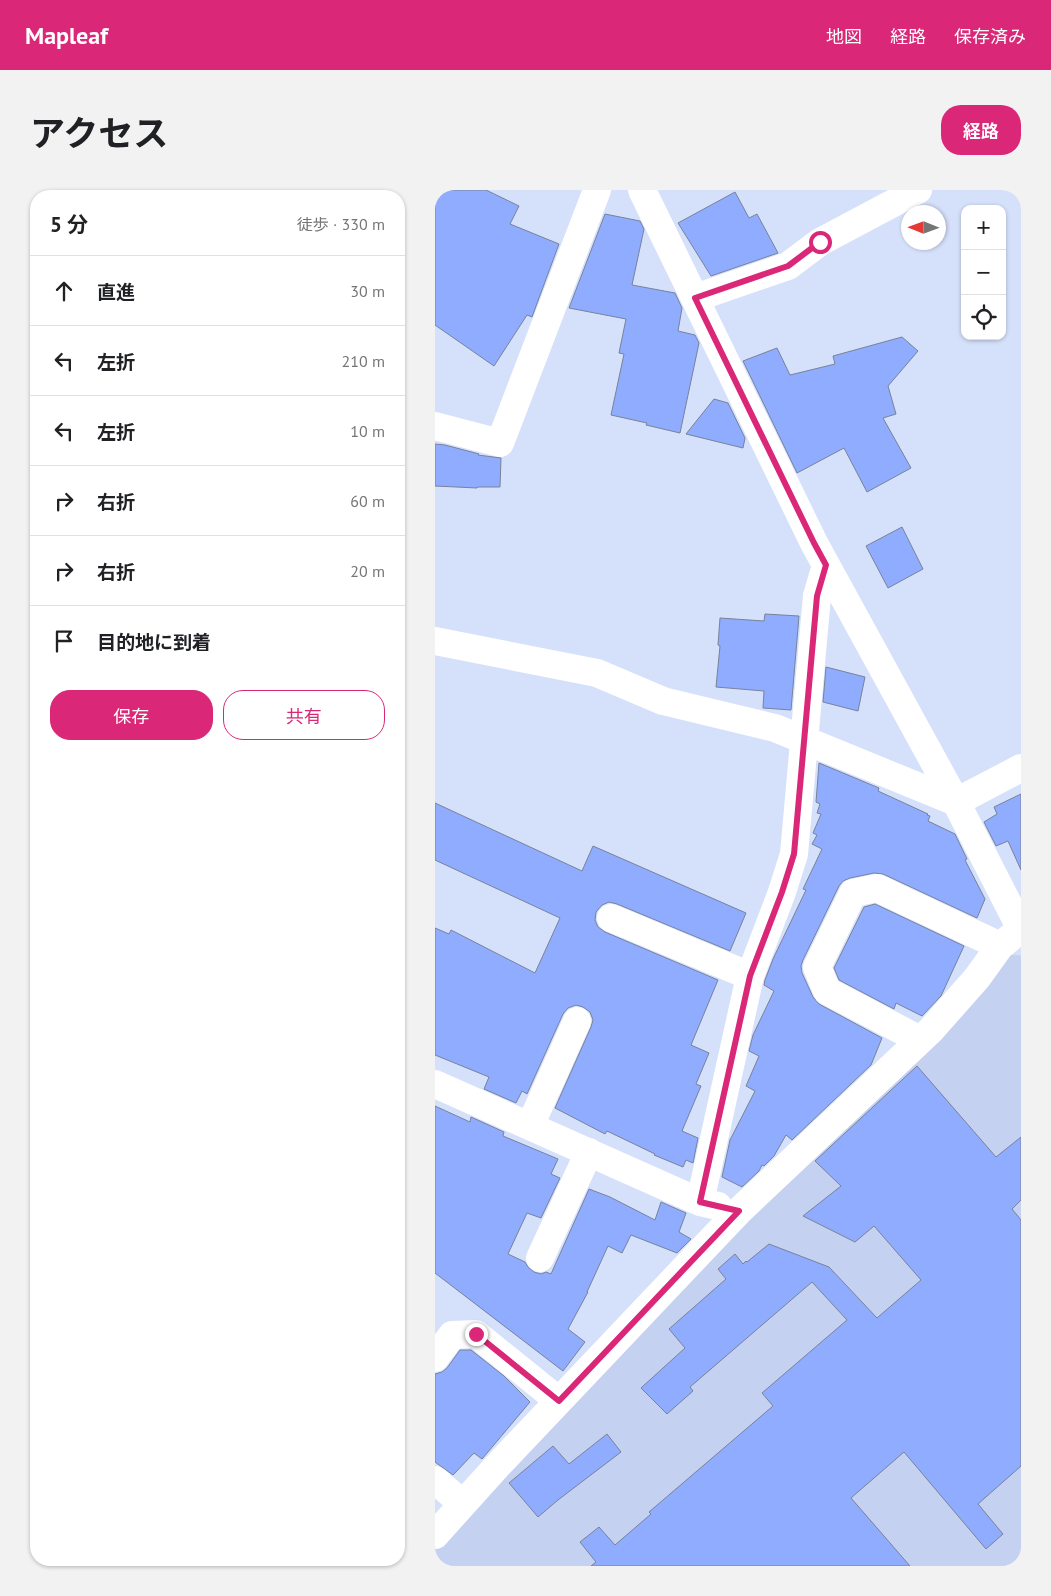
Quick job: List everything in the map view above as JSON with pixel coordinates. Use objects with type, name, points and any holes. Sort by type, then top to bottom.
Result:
[{"type":"street","points":[[435,426],[500,443],[597,190]]},
{"type":"street","points":[[642,190],[814,543],[956,802],[1014,935]]},
{"type":"street","points":[[695,298],[788,266],[820,242],[918,190]]},
{"type":"street","points":[[700,1202],[750,976],[782,892],[794,854],[817,596],[826,565]]},
{"type":"street","points":[[435,641],[597,673],[663,701],[775,728],[956,802],[1021,768]]},
{"type":"street","points":[[920,1040],[827,991],[817,967],[853,893],[877,888],[1014,935]]},
{"type":"street","points":[[611,918],[750,976]]},
{"type":"street","points":[[435,1535],[739,1211],[931,1030],[1014,935]]},
{"type":"street","points":[[529,1126],[577,1021]]},
{"type":"street","points":[[435,1084],[700,1202],[739,1211]]},
{"type":"street","points":[[540,1258],[589,1152]]},
{"type":"street","points":[[435,1358],[452,1335],[476,1334],[559,1401]]},
{"type":"street","points":[[435,1480],[463,1504]]},
{"type":"shaded area","points":[[1003,955],[1020,955],[1021,958],[1021,1566],[435,1566],[435,1542]]},
{"type":"building","points":[[435,190],[486,190],[519,206],[510,224],[559,244],[532,317],[527,315],[494,366],[435,325]]},
{"type":"building","points":[[735,192],[749,218],[757,214],[778,253],[711,276],[678,223]]},
{"type":"building","points":[[605,214],[640,221],[644,229],[632,285],[675,293],[682,308],[678,331],[695,335],[699,343],[680,433],[611,415],[624,354],[619,353],[626,319],[569,308]]},
{"type":"building","points":[[902,337],[918,351],[888,386],[896,414],[883,418],[911,468],[867,492],[844,448],[797,473],[743,361],[777,348],[790,375],[835,364],[833,356]]},
{"type":"building","points":[[714,399],[728,403],[745,438],[743,448],[686,434]]},
{"type":"building","points":[[435,444],[445,445],[478,455],[501,458],[500,487],[435,486]]},
{"type":"building","points":[[902,527],[923,569],[888,588],[866,546]]},
{"type":"building","points":[[765,614],[799,616],[791,710],[763,708],[764,691],[716,687],[720,646],[718,645],[720,618],[764,621]]},
{"type":"building","points":[[826,667],[865,677],[858,711],[823,702]]},
{"type":"building","points":[[819,763],[879,788],[878,791],[928,814],[930,816],[928,821],[955,834],[967,859],[965,860],[985,899],[977,918],[883,874],[874,873],[843,881],[803,960],[801,966],[802,973],[813,997],[819,1004],[882,1038],[871,1065],[792,1140],[786,1135],[774,1156],[764,1166],[762,1165],[759,1171],[742,1187],[722,1177],[730,1140],[755,1091],[746,1086],[759,1056],[749,1051],[753,1035],[774,991],[764,985],[765,980],[806,890],[803,889],[822,849],[812,844],[817,835],[813,833],[821,814],[817,813],[820,804],[816,802]]},
{"type":"building","points":[[1021,794],[1021,870],[1008,841],[996,846],[984,822],[997,814],[994,807]]},
{"type":"building","points":[[435,803],[582,871],[593,846],[746,913],[730,951],[617,904],[609,902],[602,905],[596,912],[595,920],[598,927],[605,932],[718,980],[691,1045],[709,1053],[696,1084],[701,1086],[682,1131],[698,1138],[693,1163],[686,1160],[683,1167],[654,1155],[607,1131],[605,1134],[555,1108],[593,1020],[590,1012],[583,1007],[576,1005],[568,1008],[563,1014],[527,1094],[522,1091],[516,1103],[484,1089],[489,1077],[435,1055],[435,928],[449,934],[451,930],[535,973],[560,918],[435,860]]},
{"type":"building","points":[[875,904],[964,946],[941,996],[922,1016],[896,1003],[894,1009],[839,980],[834,968],[864,907]]},
{"type":"building","points":[[917,1066],[996,1157],[1021,1137],[1021,1200],[1012,1209],[1021,1220],[1021,1466],[978,1504],[1003,1534],[986,1549],[904,1452],[851,1498],[910,1566],[591,1566],[596,1562],[580,1542],[599,1527],[615,1545],[651,1514],[649,1512],[773,1406],[762,1393],[847,1320],[812,1282],[690,1387],[693,1391],[667,1414],[641,1388],[685,1348],[669,1329],[726,1279],[718,1269],[735,1254],[743,1264],[769,1244],[829,1267],[877,1318],[921,1280],[874,1226],[855,1242],[803,1216],[841,1186],[815,1161]]},
{"type":"building","points":[[435,1106],[470,1122],[471,1117],[504,1132],[503,1136],[558,1159],[551,1174],[560,1178],[541,1218],[527,1213],[508,1254],[525,1262],[534,1272],[551,1274],[589,1189],[610,1197],[655,1220],[661,1202],[686,1213],[679,1232],[691,1239],[677,1253],[631,1235],[622,1253],[608,1246],[588,1292],[568,1329],[585,1342],[563,1371],[435,1273]]},
{"type":"building","points":[[460,1350],[471,1350],[504,1376],[530,1402],[482,1459],[474,1453],[453,1475],[435,1462],[435,1374],[447,1368]]},
{"type":"building","points":[[607,1434],[621,1452],[538,1517],[509,1483],[553,1446],[569,1464]]},
{"type":"route","points":[[476,1334],[559,1401],[739,1211],[700,1202],[750,976],[782,892],[794,854],[817,596],[826,565],[695,298],[788,266],[820,242]]}]
